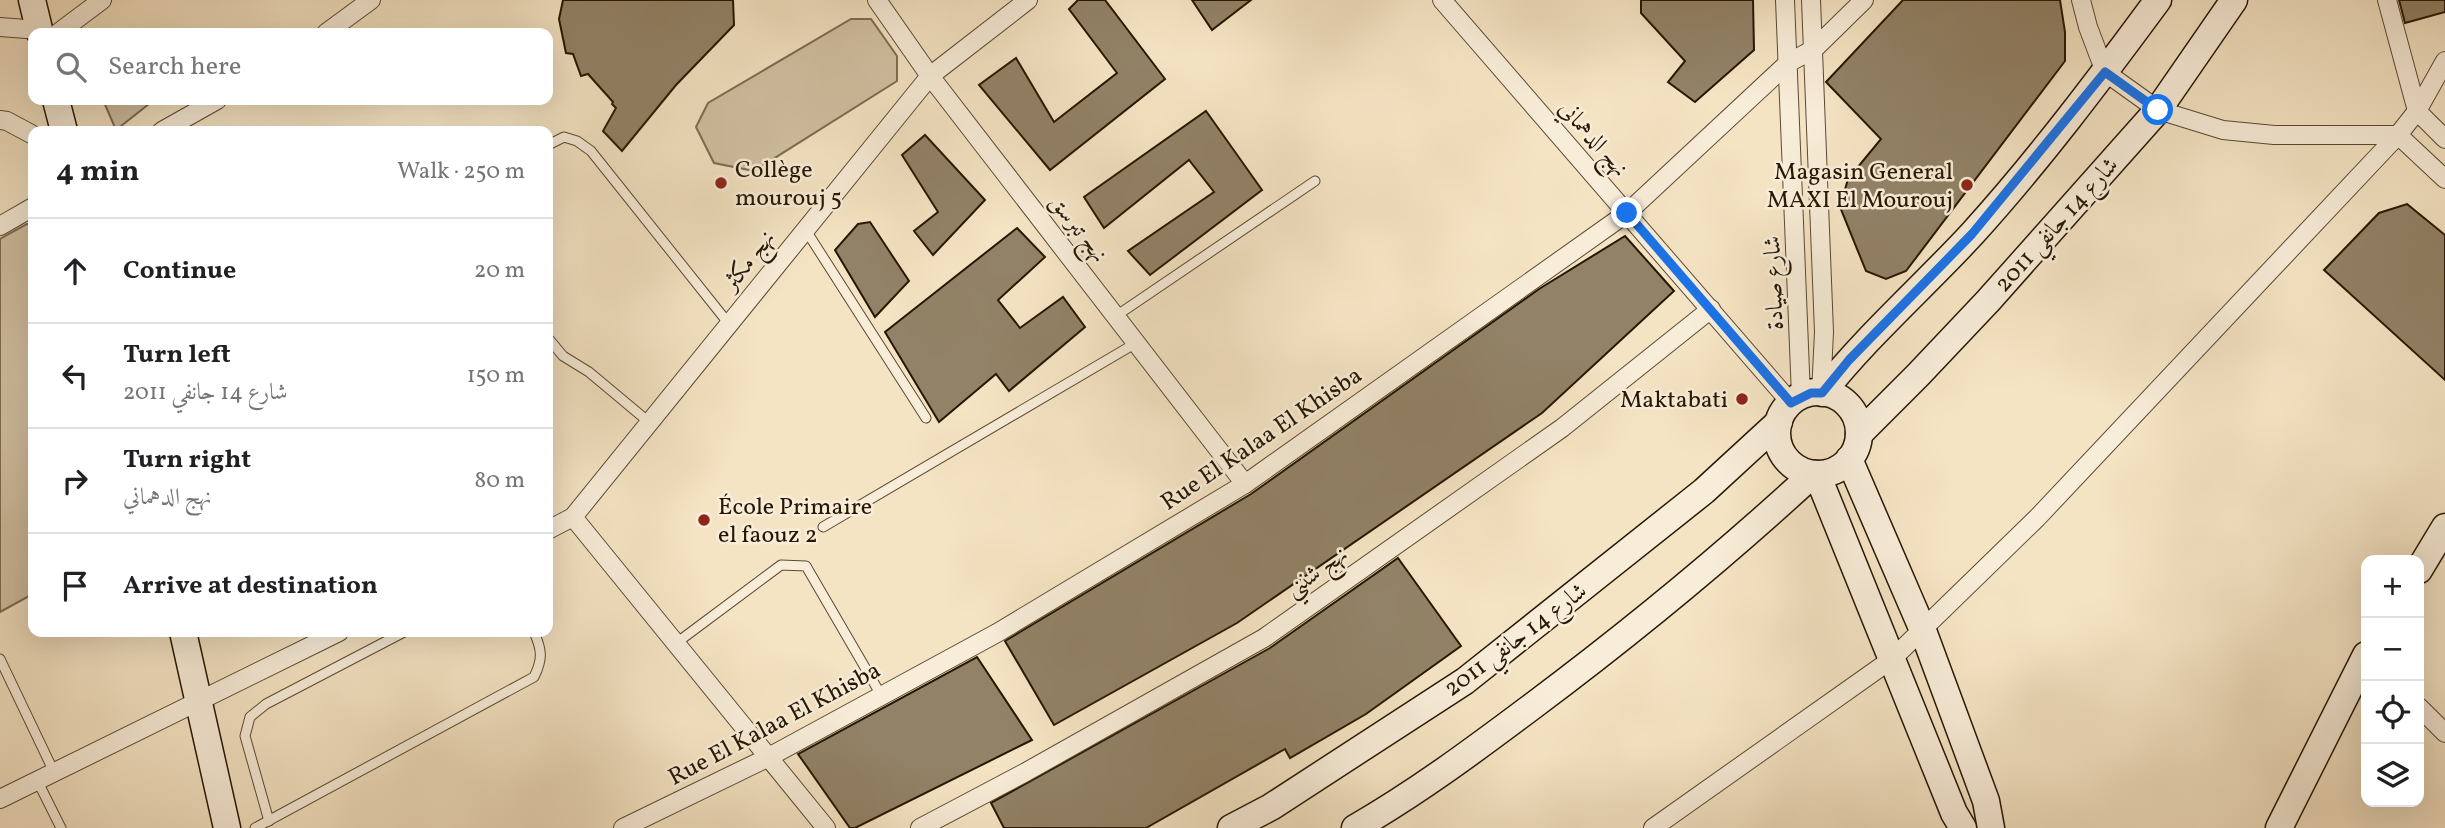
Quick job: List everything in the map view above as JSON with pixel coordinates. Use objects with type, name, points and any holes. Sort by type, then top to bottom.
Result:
[{"type":"street","points":[[32,0],[44,28]]},
{"type":"street","points":[[53,28],[102,0]]},
{"type":"street","points":[[333,28],[372,0]]},
{"type":"street","name":"نهج تبرسق","points":[[877,0],[930,76],[1245,484]]},
{"type":"street","name":"نهج مكثر","points":[[553,527],[573,517],[930,76],[1028,0]]},
{"type":"street","name":"نهج الدهماني","points":[[1442,0],[1711,309],[1803,401]]},
{"type":"street","name":"شارع صيادة","points":[[1785,0],[1803,401]]},
{"type":"street","name":"شارع صيادة","points":[[1803,401],[1824,332],[1811,0]]},
{"type":"street","name":"Rue El Kalaa El Khisba","points":[[623,828],[767,758],[997,632],[1245,484],[1627,213],[1788,63],[1814,50],[1864,0]]},
{"type":"street","points":[[2081,0],[2105,72],[2158,110],[2223,130],[2274,135],[2398,135],[2445,178]]},
{"type":"street","name":"شارع 14 جانفي 2011","points":[[1231,828],[1272,807],[1465,681],[1704,491],[1866,341],[1972,234],[2105,72],[2158,0]]},
{"type":"street","name":"شارع 14 جانفي 2011","points":[[1859,433],[1918,376],[2158,110],[2234,0]]},
{"type":"street","points":[[2387,0],[2417,111],[2445,139]]},
{"type":"street","points":[[0,27],[28,30]]},
{"type":"street","points":[[1653,828],[1892,659],[2037,518],[2398,135],[2417,111],[2445,61]]},
{"type":"street","points":[[57,105],[63,126]]},
{"type":"street","points":[[171,126],[207,105]]},
{"type":"street","points":[[0,120],[28,132]]},
{"type":"street","points":[[0,226],[28,210]]},
{"type":"street","name":"نهج شنني","points":[[920,828],[1026,772],[1264,638],[1562,428],[1711,309]]},
{"type":"street","points":[[1837,397],[1848,406],[1856,419],[1859,433],[1856,447],[1849,459],[1835,470],[1815,474],[1798,469],[1786,459],[1777,437],[1803,401],[1837,397]]},
{"type":"street","points":[[1849,459],[1922,628],[1986,801],[1991,828]]},
{"type":"street","points":[[1815,474],[1954,813],[1963,828]]},
{"type":"street","points":[[1363,826],[1475,748],[1620,641],[1744,538],[1815,474]]},
{"type":"street","points":[[573,517],[826,828]]},
{"type":"street","points":[[2424,563],[2444,533]]},
{"type":"street","points":[[184,637],[227,828]]},
{"type":"street","points":[[0,799],[329,637]]},
{"type":"street","points":[[2279,828],[2361,665]]},
{"type":"street","points":[[2424,712],[2445,733]]},
{"type":"lane","points":[[553,142],[564,137],[591,151],[729,324]]},
{"type":"lane","points":[[1115,316],[1315,181]]},
{"type":"lane","points":[[805,229],[926,418]]},
{"type":"lane","points":[[823,527],[1136,343]]},
{"type":"lane","points":[[553,344],[564,356],[589,372],[650,423]]},
{"type":"lane","points":[[675,644],[781,565],[806,566],[881,695]]},
{"type":"lane","points":[[269,821],[245,736],[250,717],[266,704],[394,637]]},
{"type":"lane","points":[[255,828],[534,677],[542,651],[536,637]]},
{"type":"lane","points":[[0,660],[54,772]]},
{"type":"lane","points":[[37,780],[61,828]]},
{"type":"shaded area","points":[[851,19],[871,19],[897,56],[897,81],[754,171],[714,163],[696,127],[708,103]]},
{"type":"shaded area","points":[[105,105],[148,105],[121,126],[114,126]]},
{"type":"shaded area","points":[[28,224],[28,597],[0,612],[0,239]]},
{"type":"building","points":[[563,0],[733,0],[734,25],[676,85],[622,151],[603,131],[616,108],[613,102],[588,74],[581,76],[573,54],[566,53],[559,19]]},
{"type":"building","points":[[1078,0],[1105,0],[1165,79],[1050,170],[979,85],[1016,58],[1054,122],[1117,73],[1069,9]]},
{"type":"building","points":[[1192,0],[1251,0],[1212,30]]},
{"type":"building","points":[[1641,0],[1753,0],[1754,50],[1695,102],[1668,82],[1685,61],[1641,13]]},
{"type":"building","points":[[1903,0],[2060,0],[2065,32],[2065,61],[1906,271],[1886,279],[1866,271],[1840,207],[1848,179],[1881,139],[1826,82]]},
{"type":"building","points":[[2399,0],[2445,0],[2445,12],[2405,23]]},
{"type":"building","points":[[1206,111],[1262,190],[1150,275],[1128,251],[1214,192],[1189,160],[1104,228],[1084,197]]},
{"type":"building","points":[[925,135],[985,200],[933,255],[914,231],[938,212],[902,155]]},
{"type":"building","points":[[2407,204],[2445,235],[2445,380],[2324,270],[2379,213]]},
{"type":"building","points":[[870,222],[909,281],[875,317],[835,250],[858,224]]},
{"type":"building","points":[[1017,228],[1045,257],[998,300],[1020,328],[1063,297],[1085,327],[1009,391],[996,374],[939,422],[885,332]]},
{"type":"building","points":[[1625,236],[1674,291],[1542,413],[1237,623],[1054,725],[1005,641],[1251,494],[1539,289]]},
{"type":"building","points":[[1398,558],[1461,646],[1366,714],[1290,758],[1285,749],[1146,828],[1004,828],[991,803],[1270,648]]},
{"type":"building","points":[[977,657],[1032,740],[855,828],[850,828],[798,754]]},
{"type":"place","name":"Collège mourouj 5","points":[[721,183]]},
{"type":"place","name":"Magasin General MAXI El Mourouj","points":[[1967,185]]},
{"type":"place","name":"Maktabati","points":[[1742,399]]},
{"type":"place","name":"École Primaire el faouz 2","points":[[704,520]]},
{"type":"route","points":[[1627,213],[1791,403],[1811,393],[1822,393],[1893,313],[1972,234],[2105,72],[2158,110]]}]
